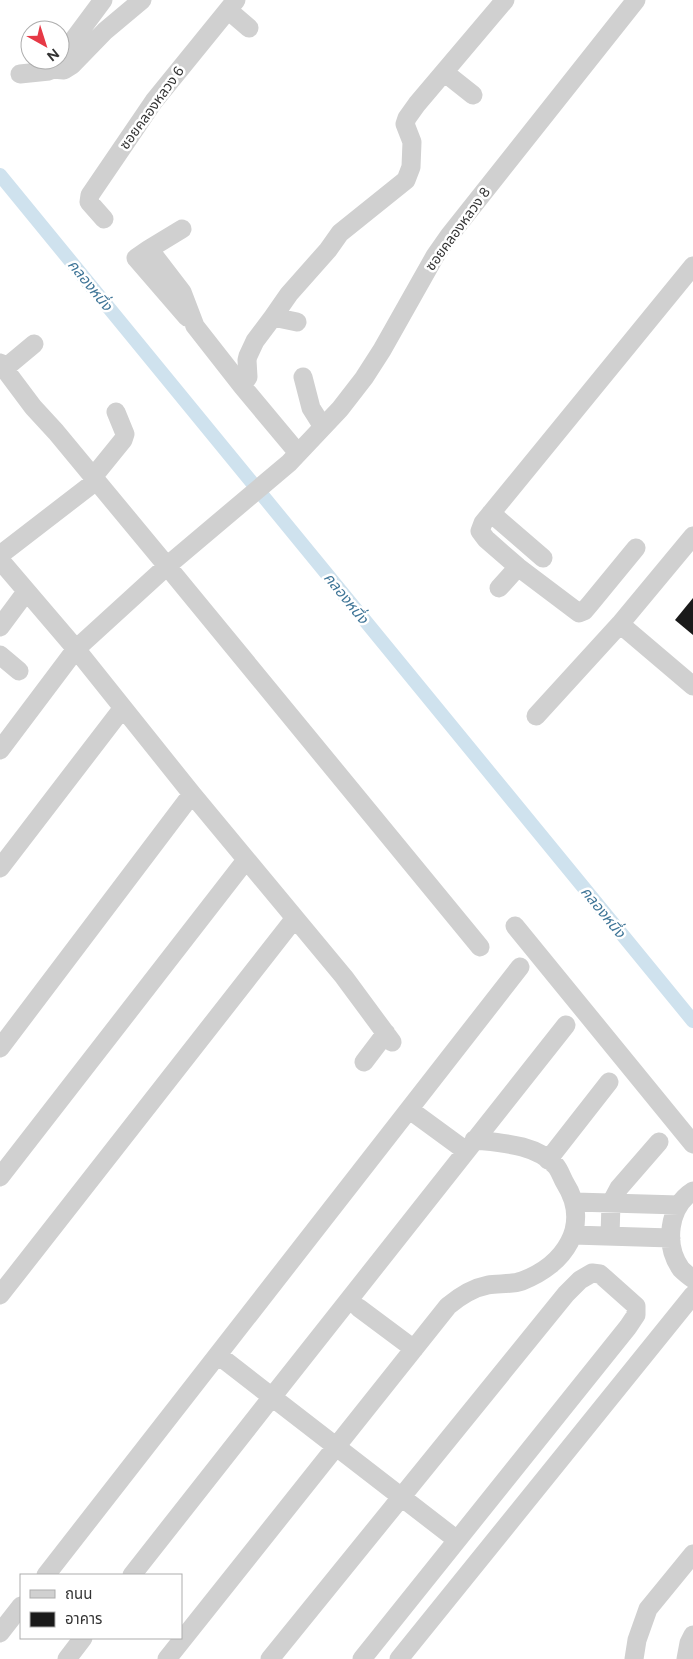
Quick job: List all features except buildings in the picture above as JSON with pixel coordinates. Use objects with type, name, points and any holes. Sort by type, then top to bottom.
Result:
[{"type":"street","points":[[70,44],[103,0]]},
{"type":"street","points":[[70,67],[105,31],[142,0]]},
{"type":"street","points":[[242,386],[248,377],[248,356],[255,341],[289,294],[328,250],[340,233],[406,180],[412,158],[412,142],[406,128],[407,118],[505,0]]},
{"type":"street","name":"ซอยคลองหลวง 8","points":[[0,750],[76,649],[167,566],[294,458],[340,409],[364,378],[449,236],[636,0]]},
{"type":"street","points":[[232,5],[250,28]]},
{"type":"street","name":"ซอยคลองหลวง 6","points":[[104,219],[90,202],[90,195],[154,101],[232,5]]},
{"type":"street","points":[[20,74],[44,73],[48,70]]},
{"type":"street","points":[[444,72],[473,95]]},
{"type":"street","points":[[182,229],[149,249],[182,292],[195,326],[242,386],[294,458]]},
{"type":"street","points":[[636,548],[613,578],[579,613],[518,567],[482,535],[480,530],[693,266]]},
{"type":"street","points":[[273,317],[297,322]]},
{"type":"street","points":[[34,344],[2,366],[480,948]]},
{"type":"street","points":[[303,377],[311,408],[323,427]]},
{"type":"street","points":[[0,555],[94,479],[124,440],[125,434],[116,412]]},
{"type":"street","points":[[492,513],[543,558]]},
{"type":"street","points":[[536,716],[620,624],[693,536]]},
{"type":"street","points":[[0,560],[76,649],[122,709],[344,977],[389,1038],[364,1062]]},
{"type":"street","points":[[499,588],[518,567]]},
{"type":"street","points":[[0,627],[26,592]]},
{"type":"street","points":[[620,624],[693,686]]},
{"type":"street","points":[[0,655],[20,671]]},
{"type":"street","points":[[0,868],[122,709]]},
{"type":"street","points":[[0,1048],[192,794]]},
{"type":"street","points":[[0,1177],[246,860]]},
{"type":"street","points":[[0,1295],[294,918]]},
{"type":"street","points":[[515,926],[693,1144]]},
{"type":"street","points":[[47,1574],[520,967]]},
{"type":"street","points":[[133,1574],[566,1025]]},
{"type":"street","points":[[548,1160],[609,1082]]},
{"type":"street","points":[[167,1659],[448,1306],[462,1294],[486,1285],[519,1282],[544,1271],[573,1236],[577,1218],[575,1202],[555,1166],[548,1160],[538,1153],[518,1146],[470,1146],[410,1110]]},
{"type":"street","points":[[610,1236],[611,1203],[619,1188],[658,1142]]},
{"type":"street","points":[[693,1191],[679,1205],[672,1222],[671,1238],[674,1254],[682,1269],[693,1279]]},
{"type":"street","points":[[575,1202],[679,1205]]},
{"type":"street","points":[[573,1236],[671,1238]]},
{"type":"street","points":[[270,1659],[566,1294],[580,1280],[592,1273],[600,1274],[636,1306],[636,1316],[362,1659]]},
{"type":"street","points":[[399,1659],[693,1295]]},
{"type":"street","points":[[359,1308],[414,1348]]},
{"type":"street","points":[[218,1355],[457,1540]]},
{"type":"street","points":[[632,1658],[648,1609],[693,1554]]},
{"type":"street","points":[[0,1634],[20,1607]]},
{"type":"street","points":[[686,1659],[689,1643],[693,1635]]},
{"type":"street","points":[[66,1659],[82,1639]]},
{"type":"waterway","name":"คลองหนึ่ง","points":[[0,175],[693,1021]]}]
